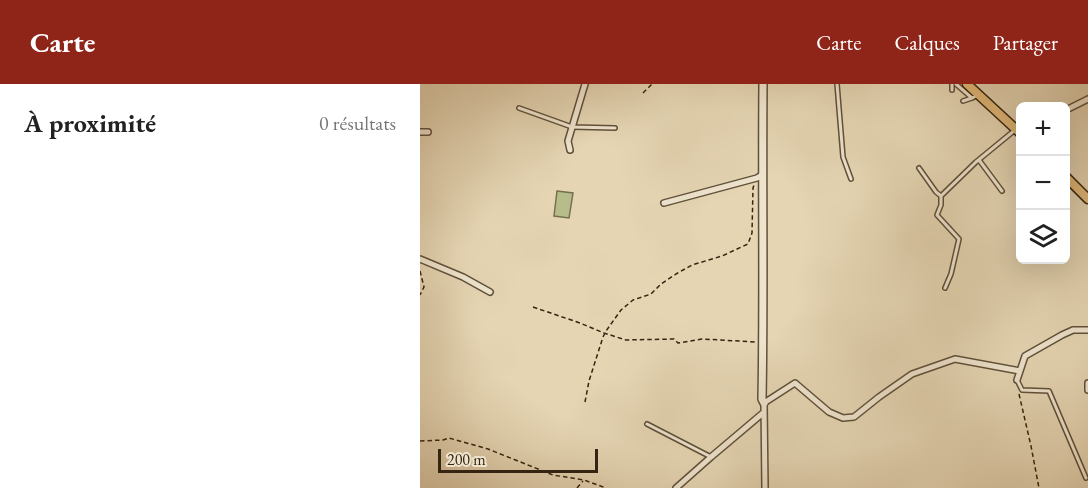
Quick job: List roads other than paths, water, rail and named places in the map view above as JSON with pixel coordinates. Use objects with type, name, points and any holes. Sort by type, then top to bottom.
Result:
[{"type":"main road","points":[[974,89],[1016,129]]},
{"type":"main road","points":[[1070,182],[1088,199]]},
{"type":"street","points":[[570,150],[568,141],[585,84]]},
{"type":"street","points":[[763,84],[759,177],[765,488]]},
{"type":"street","points":[[1070,108],[1088,99]]},
{"type":"street","points":[[420,132],[428,132]]},
{"type":"street","points":[[664,203],[759,177]]},
{"type":"street","points":[[420,258],[490,292]]},
{"type":"street","points":[[1017,380],[1025,356],[1073,330],[1088,330]]},
{"type":"street","points":[[764,403],[795,383],[830,412],[843,418],[854,417],[912,374],[955,359],[1020,371]]},
{"type":"street","points":[[1088,383],[1088,390]]},
{"type":"street","points":[[676,488],[763,413]]},
{"type":"lane","points":[[837,84],[843,157],[851,179]]},
{"type":"lane","points":[[952,90],[954,84],[974,89],[963,101]]},
{"type":"lane","points":[[519,108],[572,127],[615,128]]},
{"type":"lane","points":[[945,288],[951,274],[959,239],[937,215],[941,205],[941,196],[979,160],[1016,132]]},
{"type":"lane","points":[[979,160],[1002,191]]},
{"type":"lane","points":[[919,168],[941,196]]},
{"type":"lane","points":[[1017,380],[1022,390],[1048,391],[1086,478]]},
{"type":"lane","points":[[647,424],[711,457]]}]
